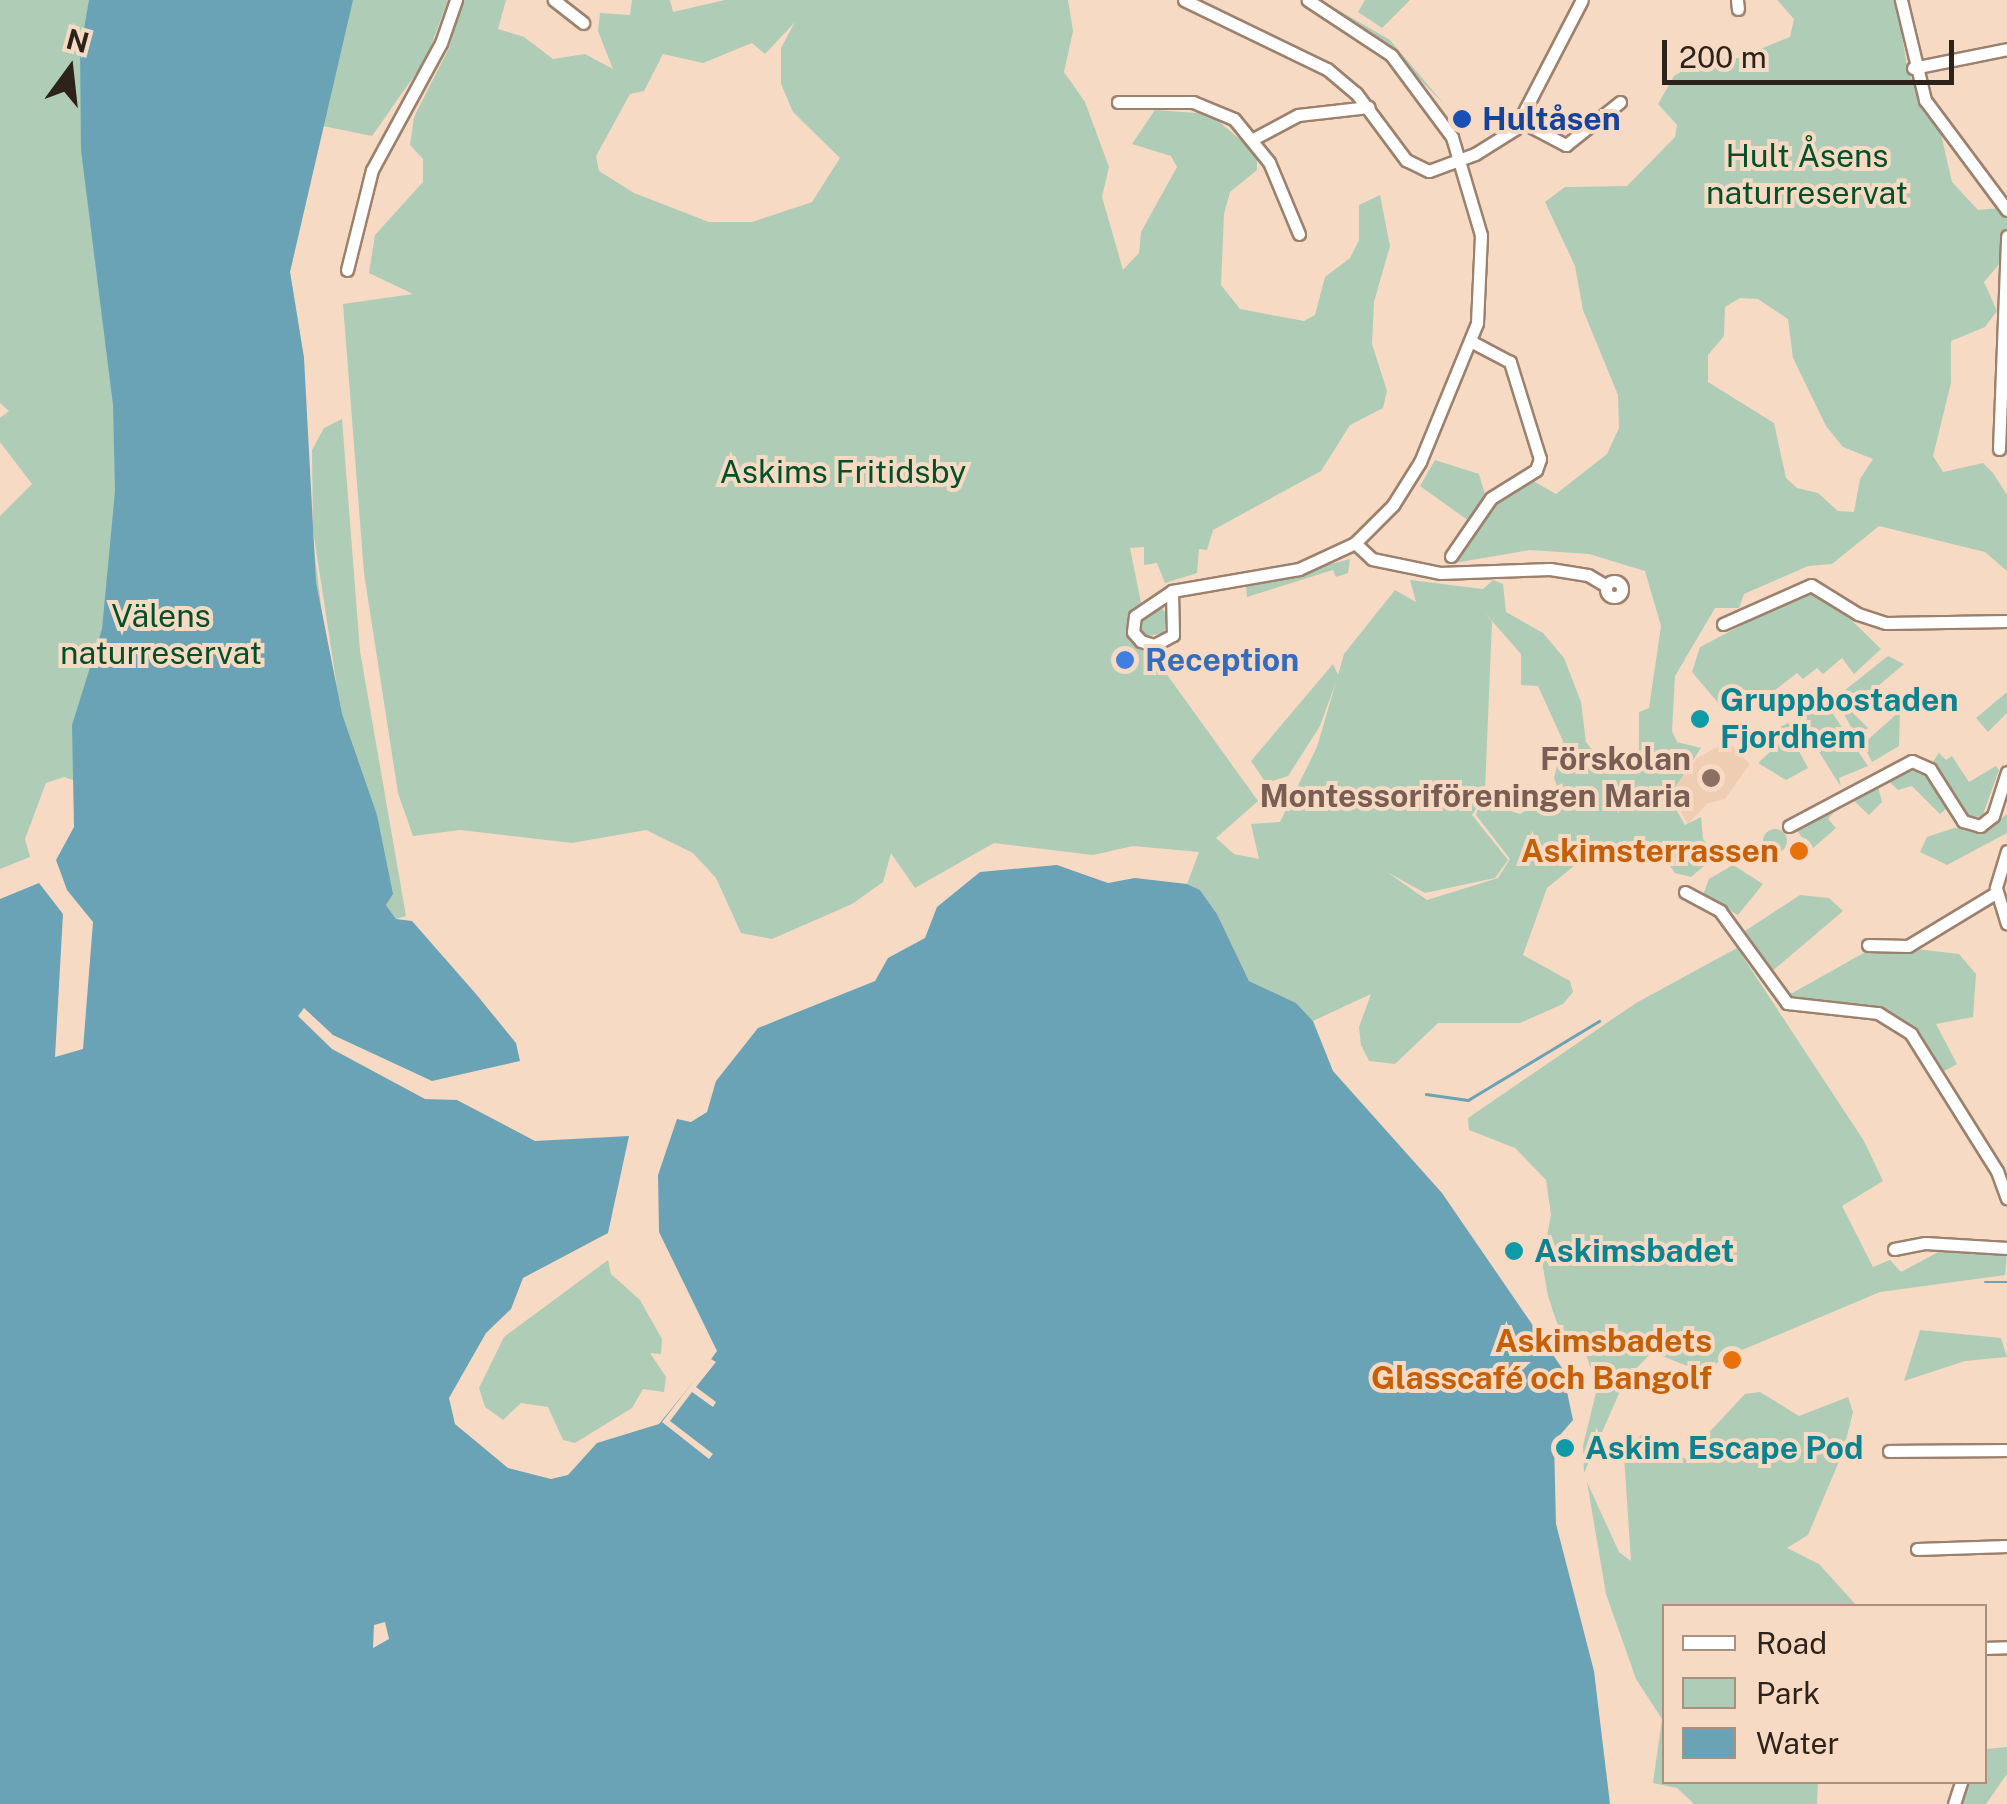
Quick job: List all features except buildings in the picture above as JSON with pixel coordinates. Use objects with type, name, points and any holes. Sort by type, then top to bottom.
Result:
[{"type":"street","points":[[347,270],[372,170],[441,43],[456,0]]},
{"type":"street","points":[[554,0],[583,22]]},
{"type":"street","points":[[1184,0],[1315,62],[1369,108],[1398,151],[1418,167],[1437,170],[1500,141],[1520,121],[1582,0]]},
{"type":"street","points":[[1172,591],[1172,635],[1154,645],[1140,642],[1133,632],[1135,616],[1172,591],[1299,569],[1355,543],[1413,474],[1472,342],[1484,256],[1462,160],[1434,106],[1402,66],[1310,0]]},
{"type":"street","points":[[1901,0],[1913,68],[1929,108],[2007,210]]},
{"type":"street","points":[[1913,68],[2007,50]]},
{"type":"street","points":[[1118,102],[1203,104],[1254,138],[1299,234]]},
{"type":"street","points":[[1520,121],[1566,145],[1620,102]]},
{"type":"street","points":[[1254,138],[1298,114],[1369,108]]},
{"type":"street","points":[[1998,449],[2007,236]]},
{"type":"street","points":[[1452,556],[1491,498],[1536,470],[1540,459],[1510,362],[1472,342]]},
{"type":"street","points":[[1355,543],[1372,559],[1440,572],[1550,569],[1588,574],[1606,586]]},
{"type":"street","points":[[1723,624],[1812,585],[1858,614],[1886,623],[2007,621]]},
{"type":"street","points":[[1789,826],[1912,761],[1930,769],[1963,821],[1980,826],[1997,808],[2007,772]]},
{"type":"street","points":[[2007,851],[1996,892],[2007,922]]},
{"type":"street","points":[[1685,892],[1720,911],[1787,1003],[1878,1013],[1911,1034],[2007,1198]]},
{"type":"street","points":[[1868,945],[1908,946],[1996,892]]},
{"type":"street","points":[[1894,1249],[1925,1243],[2007,1248]]},
{"type":"street","points":[[1889,1451],[2007,1450]]},
{"type":"street","points":[[1916,1549],[2007,1546]]},
{"type":"shaded area","name":"Förskolan Montessoriföreningen Maria","points":[[1727,741],[1750,764],[1725,799],[1708,803],[1688,824],[1673,798],[1678,783],[1696,759]]},
{"type":"green space","name":"Välens naturreservat","points":[[0,0],[448,0],[426,59],[372,136],[323,126],[290,272],[304,358],[305,476],[324,629],[337,687],[313,530],[312,450],[324,428],[342,419],[360,651],[406,916],[396,919],[386,905],[392,893],[64,777],[46,783],[25,839],[30,857],[0,869],[0,516],[32,484],[0,442],[0,418],[9,411],[0,403]]},
{"type":"green space","points":[[461,0],[506,0],[498,29],[524,37],[553,59],[585,54],[613,69],[598,31],[600,13],[630,15],[632,0],[670,0],[673,12],[725,0],[1068,0],[1073,31],[1064,72],[1085,102],[1109,167],[1102,197],[1123,270],[1139,253],[1141,232],[1177,167],[1171,156],[1132,144],[1155,110],[1210,114],[1257,154],[1257,170],[1230,192],[1224,214],[1221,285],[1240,309],[1304,321],[1315,315],[1325,277],[1350,258],[1359,240],[1359,205],[1380,195],[1390,246],[1374,302],[1372,344],[1387,391],[1383,408],[1350,425],[1321,471],[1213,530],[1207,550],[1199,549],[1197,573],[1165,583],[1157,563],[1144,565],[1144,547],[1130,548],[1144,618],[1160,605],[1167,615],[1164,633],[1148,636],[1150,651],[1258,801],[1216,838],[1234,854],[1259,859],[1251,824],[1280,822],[1317,747],[1336,682],[1320,726],[1288,776],[1266,783],[1251,761],[1333,664],[1338,675],[1344,654],[1395,590],[1416,602],[1410,580],[1483,589],[1493,580],[1503,584],[1506,612],[1543,633],[1564,658],[1581,702],[1586,742],[1604,765],[1639,770],[1639,712],[1649,708],[1661,626],[1645,571],[1589,554],[1530,550],[1454,563],[1489,506],[1528,478],[1556,494],[1607,454],[1619,428],[1618,395],[1583,310],[1575,266],[1545,202],[1565,187],[1627,186],[1675,137],[1677,125],[1658,104],[1674,76],[1702,59],[1738,58],[1790,37],[1794,19],[1777,0],[1896,0],[1908,72],[1940,130],[1952,182],[1978,210],[2000,208],[2007,217],[2007,255],[1984,282],[1997,311],[1985,327],[1951,341],[1951,383],[1933,456],[1943,472],[1983,463],[1993,473],[2007,495],[2007,571],[1985,552],[1879,526],[1832,564],[1808,566],[1744,594],[1739,608],[1715,608],[1675,676],[1672,731],[1677,742],[1701,748],[1669,797],[1685,825],[1701,817],[1703,839],[1715,852],[1711,860],[1691,877],[1675,873],[1654,844],[1644,840],[1579,862],[1547,888],[1523,955],[1570,981],[1573,992],[1563,1004],[1520,1023],[1438,1023],[1395,1064],[1369,1061],[1361,1045],[1359,1027],[1371,994],[1313,1021],[1296,1003],[1249,981],[1217,914],[1200,890],[1187,884],[1199,852],[1133,846],[1093,855],[994,843],[915,888],[891,853],[883,882],[852,904],[772,939],[741,933],[716,878],[693,853],[646,830],[572,843],[460,830],[413,836],[398,793],[364,573],[343,304],[413,294],[369,273],[375,235],[423,182],[423,159],[410,145],[414,117],[449,48]],"holes":[[[795,22],[781,48],[781,84],[793,112],[840,158],[812,202],[752,222],[709,222],[634,193],[599,171],[596,156],[630,94],[644,91],[663,54],[703,63],[752,43],[765,54]],[[1740,298],[1758,299],[1788,319],[1793,358],[1826,426],[1843,447],[1873,459],[1860,479],[1854,512],[1838,511],[1818,493],[1797,488],[1786,478],[1774,423],[1708,382],[1708,355],[1724,336],[1725,307]],[[1485,613],[1521,654],[1521,685],[1538,686],[1563,741],[1554,778],[1559,792],[1520,814],[1479,801],[1485,790],[1492,622]],[[1479,804],[1476,815],[1510,859],[1498,878],[1427,900],[1387,872],[1425,893],[1495,878],[1508,860],[1472,815]]]},
{"type":"green space","points":[[1321,0],[1390,40],[1444,104],[1381,40]]},
{"type":"green space","points":[[1365,0],[1410,0],[1382,28],[1358,12]]},
{"type":"green space","points":[[1435,460],[1479,474],[1486,498],[1469,521],[1420,486]]},
{"type":"green space","points":[[1350,559],[1348,573],[1336,577],[1333,570],[1247,597],[1246,586]]},
{"type":"green space","points":[[1811,589],[1829,598],[1881,649],[1854,674],[1842,658],[1823,674],[1817,668],[1803,679],[1797,673],[1765,698],[1759,691],[1726,712],[1692,672],[1700,647]]},
{"type":"green space","points":[[1888,656],[1904,664],[1850,710],[1868,728],[1856,736],[1835,698]]},
{"type":"green space","points":[[2007,692],[2007,713],[1988,732],[1976,718]]},
{"type":"green space","points":[[1814,709],[1833,714],[1868,766],[1839,778],[1841,787],[1806,731],[1805,716]]},
{"type":"green space","points":[[1900,711],[1899,746],[1872,762],[1863,744]]},
{"type":"green space","points":[[1788,723],[1796,726],[1790,734],[1808,768],[1786,780],[1758,763],[1773,749],[1776,729]]},
{"type":"green space","points":[[1939,753],[1946,760],[1952,756],[1969,782],[1996,766],[1999,770],[1982,817],[1963,816],[1932,763]]},
{"type":"green space","points":[[1913,765],[1928,773],[1946,809],[1940,814],[1912,786],[1898,790],[1885,778]]},
{"type":"green space","points":[[1876,779],[1882,802],[1869,815],[1852,799]]},
{"type":"green space","points":[[1832,804],[1835,811],[1828,819],[1836,828],[1811,850],[1796,829]]},
{"type":"green space","points":[[2007,814],[2007,833],[1947,865],[1920,852],[1927,837],[1954,828],[1984,831]]},
{"type":"green space","points":[[1770,829],[1780,829],[1787,841],[1780,853],[1770,853],[1763,846],[1763,836]]},
{"type":"green space","points":[[1733,865],[1763,884],[1738,915],[1703,895],[1709,879]]},
{"type":"green space","points":[[1800,895],[1829,898],[1843,911],[1770,973],[1742,933]]},
{"type":"green space","points":[[1737,948],[1864,1141],[1883,1181],[1842,1206],[1873,1267],[1890,1260],[1901,1272],[1942,1250],[2007,1255],[2005,1275],[1880,1292],[1723,1358],[1705,1373],[1652,1352],[1625,1380],[1584,1473],[1583,1446],[1597,1388],[1586,1354],[1557,1323],[1548,1296],[1542,1262],[1551,1215],[1546,1180],[1515,1148],[1469,1130],[1468,1118],[1636,1003]]},
{"type":"green space","points":[[1916,949],[1959,954],[1976,974],[1973,1017],[1936,1024],[1957,1064],[1942,1072],[1902,1019],[1883,1010],[1787,996],[1869,950]]},
{"type":"green space","points":[[608,1260],[611,1274],[640,1300],[662,1339],[661,1354],[650,1353],[666,1377],[664,1392],[643,1389],[632,1408],[575,1443],[563,1440],[548,1407],[521,1403],[503,1420],[485,1407],[479,1388],[504,1337]]},
{"type":"green space","points":[[1920,1330],[2001,1338],[2007,1357],[1965,1361],[1904,1381]]},
{"type":"green space","points":[[1760,1392],[1799,1416],[1848,1397],[1853,1412],[1843,1452],[1808,1535],[1787,1548],[1819,1564],[1855,1604],[1662,1604],[1662,1719],[1636,1679],[1606,1594],[1587,1482],[1619,1552],[1631,1561],[1624,1456],[1642,1434],[1691,1462],[1699,1443],[1745,1394]]},
{"type":"green space","points":[[1662,1719],[1662,1784],[1818,1784],[1817,1804],[1694,1804],[1677,1788],[1653,1783]]},
{"type":"green space","points":[[2007,1747],[2007,1774],[1986,1804],[1959,1804],[1965,1784],[1987,1784],[1987,1749]]},
{"type":"water","points":[[89,0],[353,0],[290,272],[304,358],[316,582],[342,714],[377,815],[393,894],[386,905],[396,919],[412,921],[476,994],[516,1043],[520,1061],[432,1081],[333,1035],[304,1008],[298,1016],[332,1049],[425,1099],[457,1100],[535,1141],[629,1136],[608,1233],[523,1278],[511,1309],[486,1333],[449,1398],[455,1424],[508,1468],[551,1479],[568,1475],[597,1443],[659,1424],[704,1369],[717,1351],[659,1232],[658,1175],[677,1119],[691,1122],[707,1112],[716,1081],[758,1028],[875,981],[888,958],[925,938],[937,907],[980,872],[1057,865],[1108,883],[1135,878],[1187,884],[1200,890],[1217,914],[1249,981],[1296,1003],[1313,1021],[1333,1071],[1442,1193],[1562,1368],[1573,1420],[1554,1442],[1556,1524],[1594,1671],[1610,1804],[0,1804],[0,899],[39,883],[63,914],[55,1057],[83,1049],[93,922],[67,890],[56,860],[74,827],[72,725],[102,629],[115,491],[113,405],[81,150],[80,51]],"holes":[[[385,1622],[389,1639],[373,1648],[374,1625]]]},
{"type":"pier","points":[[711,1359],[716,1362],[696,1387],[716,1402],[713,1407],[692,1392],[670,1421],[713,1454],[709,1459],[662,1422]]},
{"type":"waterway","points":[[1426,1094],[1468,1100],[1599,1021]]},
{"type":"waterway","points":[[1985,1282],[2007,1282]]},
{"type":"place","name":"Hultåsen","points":[[1462,119]]},
{"type":"place","name":"Reception","points":[[1125,660]]},
{"type":"place","name":"Gruppbostaden Fjordhem","points":[[1700,719]]},
{"type":"place","name":"Förskolan Montessoriföreningen Maria","points":[[1711,778]]},
{"type":"place","name":"Askimsterrassen","points":[[1799,851]]},
{"type":"place","name":"Askimsbadet","points":[[1514,1251]]},
{"type":"place","name":"Askimsbadets Glasscafé och Bangolf","points":[[1732,1360]]},
{"type":"place","name":"Askim Escape Pod","points":[[1565,1448]]},
{"type":"park label","name":"Hult Åsens naturreservat","points":[[1807,176]]},
{"type":"park label","name":"Askims Fritidsby","points":[[843,472]]}]
